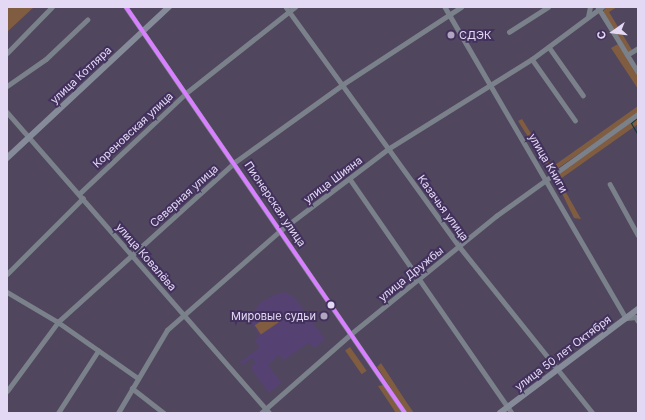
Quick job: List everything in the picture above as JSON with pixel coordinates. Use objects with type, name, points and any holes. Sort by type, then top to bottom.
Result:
[{"type":"main road","name":"улица Котляра","points":[[7,158],[169,7]]},
{"type":"main road","name":"улица 50 лет Октября","points":[[500,413],[638,309]]},
{"type":"street","points":[[7,53],[52,7]]},
{"type":"street","name":"Пионерская улица","points":[[126,7],[235,162],[405,413]]},
{"type":"street","name":"Кореновская улица","points":[[80,194],[186,93],[287,9],[295,7]]},
{"type":"street","name":"улица Книги","points":[[445,7],[548,180],[626,318]]},
{"type":"street","name":"Северная улица","points":[[7,391],[58,322],[235,162],[342,85],[461,7]]},
{"type":"street","points":[[509,32],[548,7]]},
{"type":"street","points":[[588,17],[590,7]]},
{"type":"street","points":[[599,8],[638,72]]},
{"type":"street","name":"улица Шияна","points":[[118,413],[168,330],[281,230],[388,149],[490,82],[532,59],[599,8]]},
{"type":"street","name":"Казачья улица","points":[[287,9],[459,246],[594,413]]},
{"type":"street","points":[[7,86],[46,58],[87,20]]},
{"type":"street","points":[[549,47],[583,94]]},
{"type":"street","points":[[627,55],[638,48]]},
{"type":"street","points":[[532,59],[575,120]]},
{"type":"street","name":"улица Ковалёва","points":[[7,112],[270,413]]},
{"type":"street","name":"улица Дружбы","points":[[261,413],[265,407],[352,333],[459,246],[638,114]]},
{"type":"street","points":[[350,179],[418,280],[512,413]]},
{"type":"street","points":[[610,184],[638,235]]},
{"type":"street","points":[[7,274],[83,198]]},
{"type":"street","points":[[7,292],[58,322],[138,378]]},
{"type":"street","points":[[626,318],[636,317],[638,321]]},
{"type":"street","points":[[58,413],[98,351]]},
{"type":"street","points":[[132,388],[164,413]]},
{"type":"shaded area","points":[[7,7],[34,7],[7,32]]},
{"type":"shaded area","points":[[606,7],[617,7],[609,12],[632,50],[628,52],[603,12]]},
{"type":"shaded area","points":[[618,44],[638,74],[638,89],[611,48]]},
{"type":"shaded area","points":[[638,106],[638,113],[551,173],[518,121],[522,119],[552,167]]},
{"type":"shaded area","points":[[638,116],[638,124],[559,180],[581,219],[574,218],[554,177]]},
{"type":"shaded area","points":[[286,292],[295,298],[325,339],[315,348],[308,343],[284,360],[279,355],[268,365],[282,383],[269,393],[250,367],[256,363],[252,358],[242,365],[240,362],[260,347],[255,341],[259,335],[248,318],[261,302],[276,294]]},
{"type":"shaded area","points":[[273,313],[279,322],[261,334],[255,325]]},
{"type":"shaded area","points":[[350,347],[367,371],[362,374],[345,350]]},
{"type":"shaded area","points":[[381,363],[414,413],[407,413],[377,367]]},
{"type":"shaded area","points":[[384,385],[402,413],[396,413],[378,386]]},
{"type":"waterway","points":[[638,117],[631,123],[638,135]]},
{"type":"transit line","points":[[126,7],[405,413]]},
{"type":"place","name":"СДЭК","points":[[451,35]]},
{"type":"place","name":"Мировые судьи","points":[[324,316]]}]
